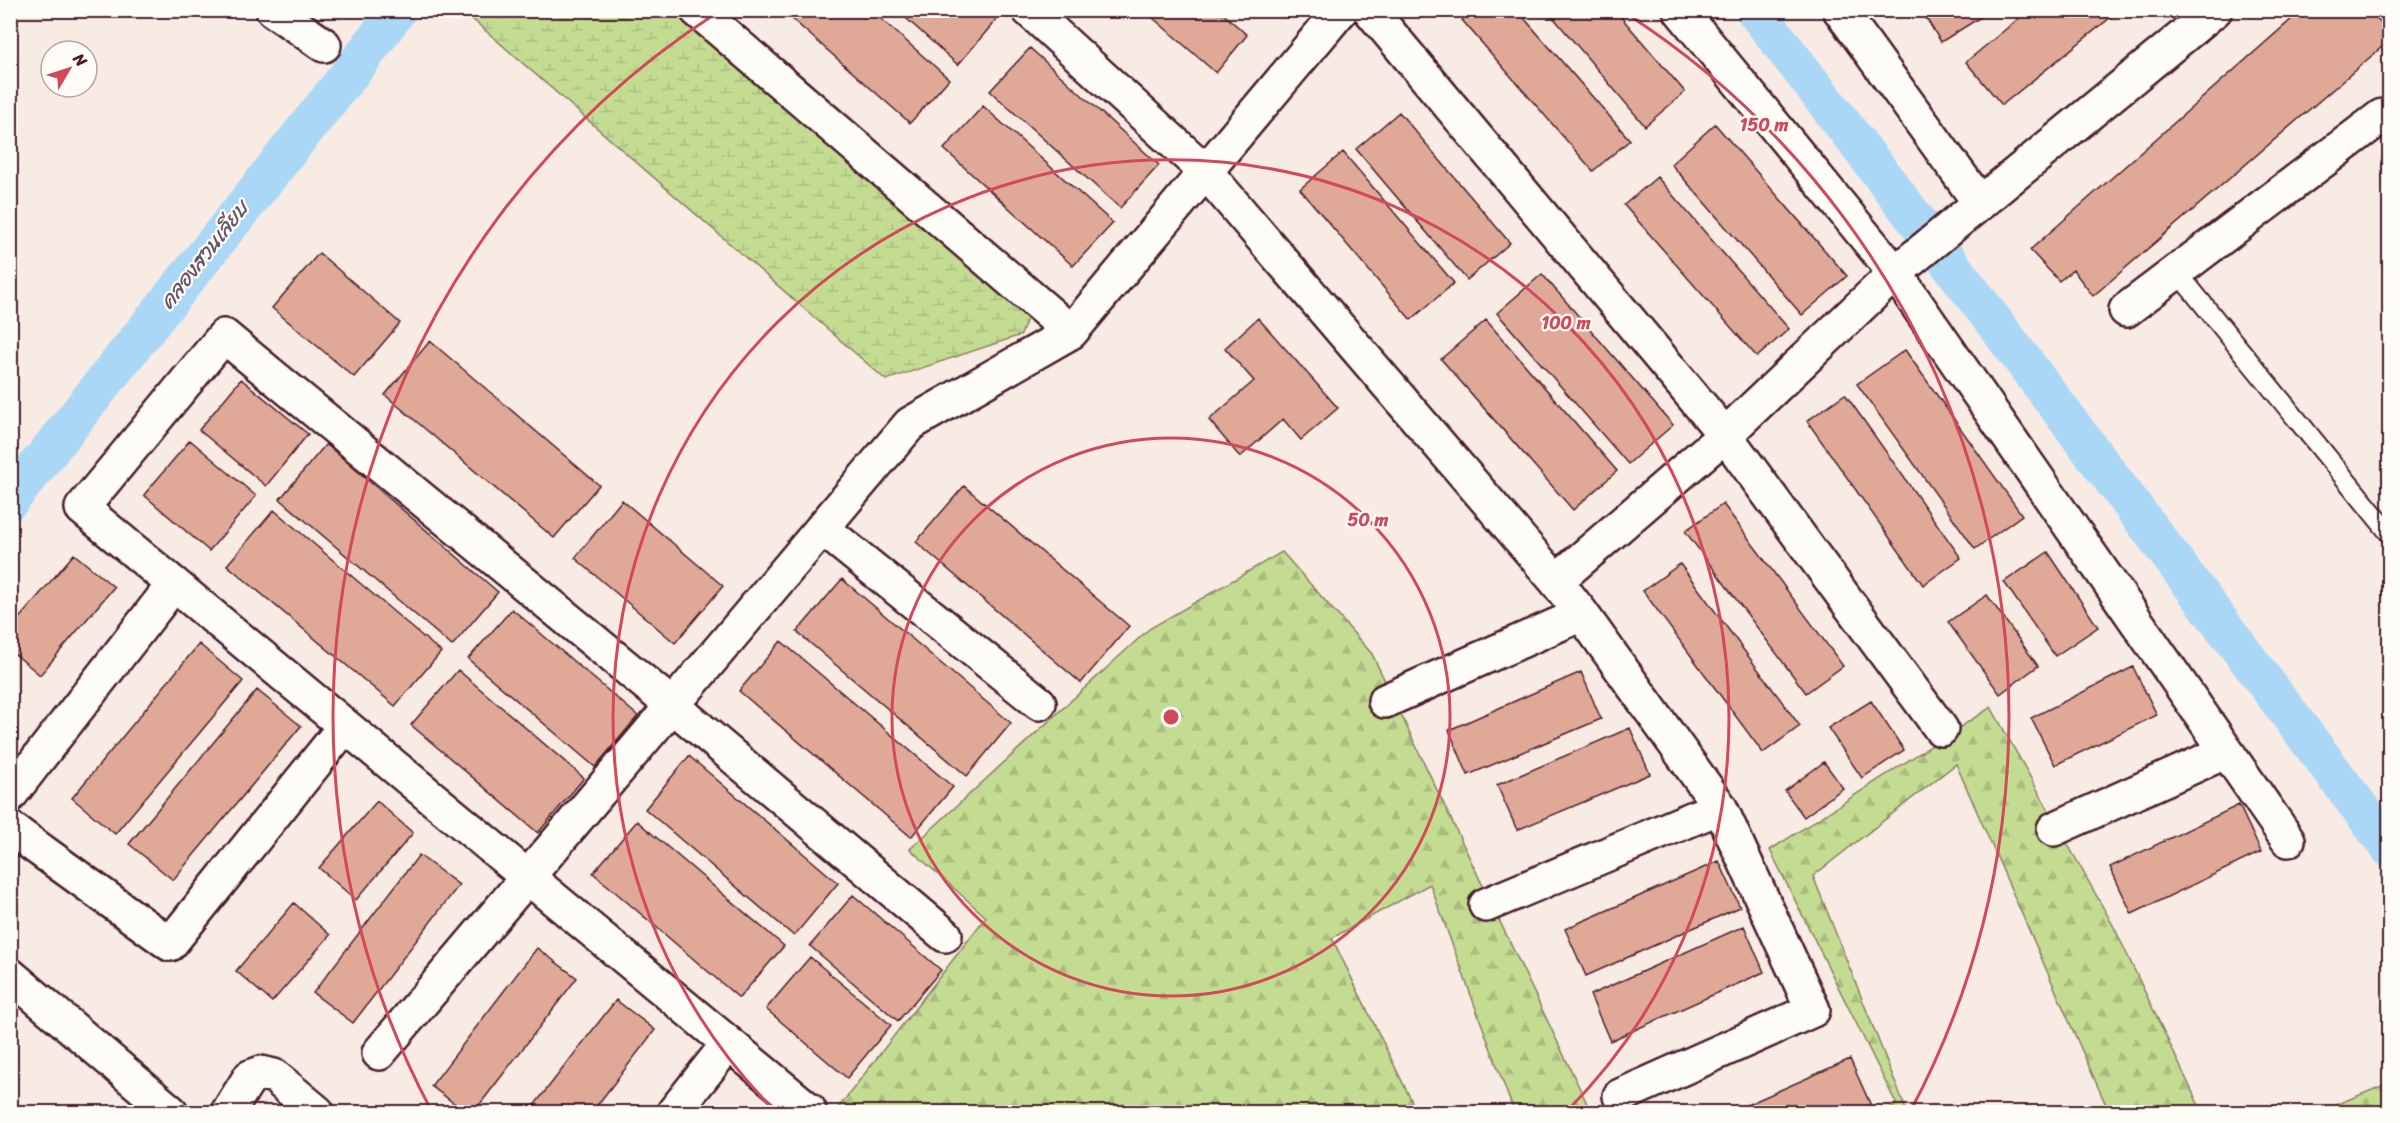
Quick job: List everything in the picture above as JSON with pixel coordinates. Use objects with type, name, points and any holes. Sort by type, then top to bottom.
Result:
[{"type":"street","points":[[273,10],[324,45]]},
{"type":"street","points":[[697,10],[1071,332]]},
{"type":"street","points":[[1029,10],[1204,171],[1556,581],[1720,807],[1813,1010],[1620,1096]]},
{"type":"street","points":[[380,1053],[910,424],[1071,332],[1341,10]]},
{"type":"street","points":[[1370,10],[1725,435],[1941,729]]},
{"type":"street","points":[[1680,10],[1907,263],[2225,752],[2288,840]]},
{"type":"street","points":[[1840,10],[1980,203]]},
{"type":"street","points":[[1556,581],[1725,435],[1907,263],[2215,10]]},
{"type":"street","points":[[2126,310],[2382,116],[2390,115]]},
{"type":"street","points":[[809,1110],[82,507],[224,336],[673,706],[945,935]]},
{"type":"street","points":[[822,528],[1039,703]]},
{"type":"street","points":[[10,795],[174,584]]},
{"type":"street","points":[[1385,701],[1582,614]]},
{"type":"street","points":[[10,828],[170,944],[345,726]]},
{"type":"street","points":[[2054,830],[2225,752]]},
{"type":"street","points":[[1486,905],[1720,807]]},
{"type":"street","points":[[10,975],[171,1113]]},
{"type":"street","points":[[674,1113],[728,1044]]},
{"type":"street","points":[[228,1113],[250,1077],[261,1073],[274,1076],[317,1113]]},
{"type":"lane","points":[[2177,272],[2390,534]]},
{"type":"green space","points":[[463,11],[674,11],[1029,313],[1021,335],[886,380]]},
{"type":"green space","points":[[1282,552],[1372,654],[1591,1112],[1514,1112],[1430,884],[1332,938],[1417,1112],[835,1112],[986,917],[910,849],[1149,629]]},
{"type":"green space","points":[[1991,707],[2114,927],[2202,1112],[2109,1112],[1956,764],[1813,876],[1907,1112],[1880,1112],[1897,1105],[1770,850]]},
{"type":"green space","points":[[2389,1083],[2389,1112],[2318,1112]]},
{"type":"building","points":[[782,10],[871,10],[949,79],[910,123]]},
{"type":"building","points":[[897,10],[985,10],[996,20],[958,65]]},
{"type":"building","points":[[1144,10],[1219,10],[1247,35],[1216,73]]},
{"type":"building","points":[[1473,10],[1517,10],[1630,140],[1593,171],[1462,20]]},
{"type":"building","points":[[1547,10],[1615,10],[1685,92],[1645,126]]},
{"type":"building","points":[[1921,10],[1992,10],[1941,42]]},
{"type":"building","points":[[2029,10],[2106,10],[2111,17],[2002,105],[1966,62]]},
{"type":"building","points":[[2302,10],[2374,10],[2371,13],[2390,33],[2390,40],[2093,296],[2073,270],[2059,281],[2030,250]]},
{"type":"building","points":[[1030,48],[1159,165],[1120,208],[990,91]]},
{"type":"building","points":[[983,106],[1113,223],[1073,266],[944,149]]},
{"type":"building","points":[[1399,112],[1510,243],[1467,280],[1356,149]]},
{"type":"building","points":[[1715,124],[1847,276],[1802,315],[1671,164]]},
{"type":"building","points":[[1343,152],[1454,283],[1411,320],[1300,189]]},
{"type":"building","points":[[1657,177],[1789,329],[1757,357],[1624,205]]},
{"type":"building","points":[[319,253],[400,323],[354,377],[272,308]]},
{"type":"building","points":[[1542,274],[1673,425],[1628,464],[1497,313]]},
{"type":"building","points":[[1258,318],[1338,408],[1301,440],[1283,419],[1240,457],[1209,420],[1254,381],[1225,348]]},
{"type":"building","points":[[1486,320],[1617,471],[1573,510],[1441,359]]},
{"type":"building","points":[[430,341],[599,485],[554,538],[385,395]]},
{"type":"building","points":[[1905,350],[2022,515],[1975,549],[1857,384]]},
{"type":"building","points":[[241,379],[308,434],[266,486],[199,430]]},
{"type":"building","points":[[1845,394],[1961,558],[1923,585],[1807,421]]},
{"type":"building","points":[[190,440],[256,496],[209,551],[144,495]]},
{"type":"building","points":[[326,444],[498,592],[452,646],[280,499]]},
{"type":"building","points":[[964,486],[1129,626],[1081,683],[916,542]]},
{"type":"building","points":[[622,500],[723,586],[675,643],[575,558]]},
{"type":"building","points":[[1723,504],[1843,666],[1806,693],[1685,531]]},
{"type":"building","points":[[274,510],[441,652],[395,706],[227,565]]},
{"type":"building","points":[[2048,552],[2098,627],[2055,656],[2004,582]]},
{"type":"building","points":[[74,554],[114,587],[40,675],[10,650],[10,629]]},
{"type":"building","points":[[1680,564],[1800,726],[1763,753],[1643,591]]},
{"type":"building","points":[[842,579],[1011,723],[967,776],[797,632]]},
{"type":"building","points":[[1987,595],[2038,666],[2000,694],[1948,622]]},
{"type":"building","points":[[512,609],[638,716],[595,767],[468,659]]},
{"type":"building","points":[[781,641],[953,787],[911,837],[739,691]]},
{"type":"building","points":[[199,644],[243,681],[115,834],[72,798]]},
{"type":"building","points":[[2133,667],[2157,715],[2055,765],[2031,718]]},
{"type":"building","points":[[458,670],[584,778],[538,833],[411,725]]},
{"type":"building","points":[[1581,672],[1601,719],[1468,775],[1449,730]]},
{"type":"building","points":[[257,690],[301,726],[173,880],[129,844]]},
{"type":"building","points":[[1871,701],[1904,750],[1862,778],[1828,728]]},
{"type":"building","points":[[1630,728],[1650,774],[1517,830],[1497,785]]},
{"type":"building","points":[[689,756],[838,883],[794,936],[645,809]]},
{"type":"building","points":[[1824,762],[1843,788],[1804,817],[1785,791]]},
{"type":"building","points":[[377,801],[413,833],[356,900],[319,868]]},
{"type":"building","points":[[2239,805],[2261,852],[2132,914],[2110,867]]},
{"type":"building","points":[[637,821],[784,946],[739,998],[593,873]]},
{"type":"building","points":[[419,855],[459,885],[353,1023],[313,993]]},
{"type":"building","points":[[1719,861],[1740,907],[1586,976],[1565,929]]},
{"type":"building","points":[[853,895],[941,970],[898,1021],[810,946]]},
{"type":"building","points":[[294,903],[330,935],[272,1002],[236,971]]},
{"type":"building","points":[[1744,926],[1764,972],[1610,1041],[1590,995]]},
{"type":"building","points":[[537,948],[577,978],[474,1112],[466,1112],[431,1086]]},
{"type":"building","points":[[810,957],[891,1025],[847,1078],[766,1009]]},
{"type":"building","points":[[616,1000],[655,1030],[592,1112],[529,1112]]},
{"type":"building","points":[[1850,1059],[1871,1106],[1858,1112],[1731,1112]]},
{"type":"waterway","name":"คลองสวนเลียบ","points":[[10,500],[363,57],[397,10]]},
{"type":"waterway","points":[[1755,10],[1970,290],[2390,848]]}]
